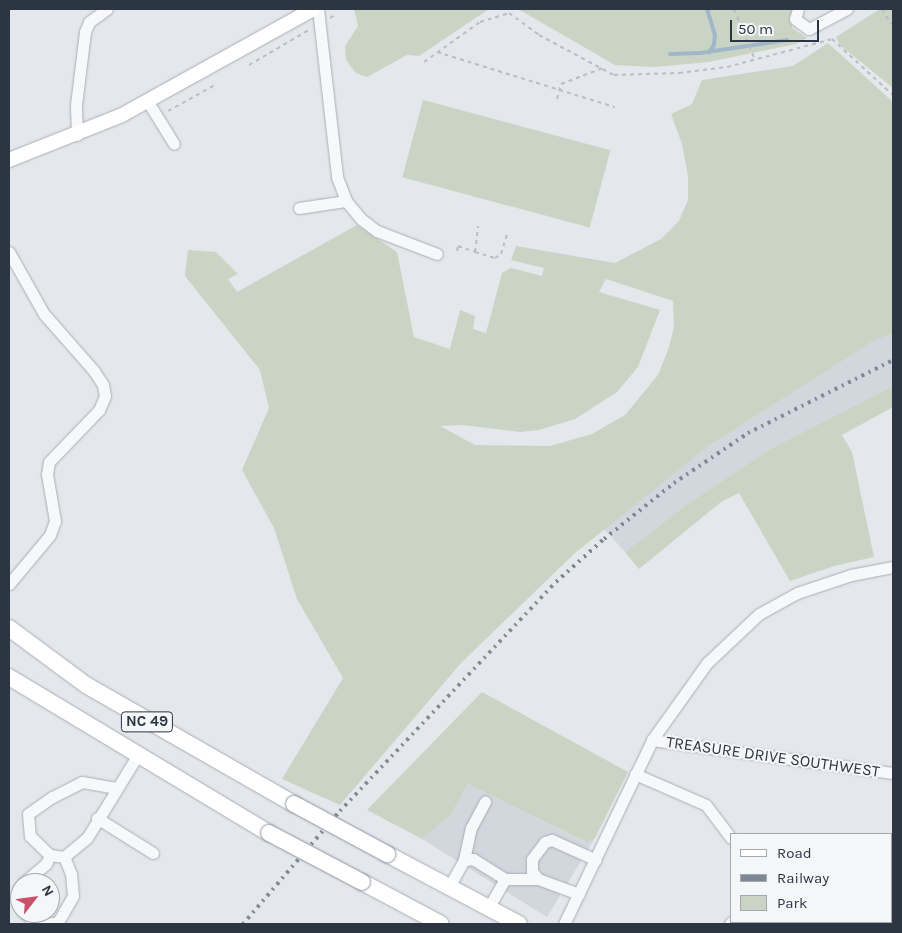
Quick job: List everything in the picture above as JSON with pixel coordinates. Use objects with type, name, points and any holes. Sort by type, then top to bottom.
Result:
[{"type":"highway","name":"NC 49","points":[[9,628],[86,685],[294,804],[519,924]]},
{"type":"highway","name":"NC 49","points":[[9,676],[137,756],[268,833],[441,924]]},
{"type":"main road","points":[[9,160],[77,135],[148,102],[313,9]]},
{"type":"street","points":[[318,9],[337,176],[346,201],[361,219],[377,231],[437,254]]},
{"type":"street","points":[[798,9],[795,19],[809,29],[846,9]]},
{"type":"street","points":[[77,135],[76,105],[82,46],[89,22],[100,10]]},
{"type":"street","points":[[148,102],[174,144]]},
{"type":"street","points":[[299,208],[346,201]]},
{"type":"street","points":[[9,252],[44,314],[94,371],[103,385],[105,396],[99,410],[49,462],[48,483],[55,521],[50,535],[9,584]]},
{"type":"street","points":[[564,924],[652,740],[707,663],[759,614],[797,593],[851,575],[893,567]]},
{"type":"street","name":"TREASURE DRIVE SOUTHWEST","points":[[652,740],[893,774]]},
{"type":"street","points":[[116,788],[82,782],[52,797],[28,814],[30,836],[50,855],[64,857],[88,838],[97,818],[137,756]]},
{"type":"street","points":[[635,774],[701,802],[713,811],[730,836]]},
{"type":"street","points":[[449,887],[464,860],[471,828],[485,802]]},
{"type":"street","points":[[97,818],[153,853]]},
{"type":"street","points":[[538,879],[532,871],[532,859],[548,840],[557,841],[596,860]]},
{"type":"street","points":[[35,873],[46,864],[50,855]]},
{"type":"street","points":[[47,924],[58,922],[73,896],[71,874],[64,857]]},
{"type":"street","points":[[464,860],[473,859],[504,879],[538,879],[580,894]]},
{"type":"street","points":[[488,908],[504,879]]},
{"type":"path","points":[[734,9],[755,60]]},
{"type":"path","points":[[882,9],[891,24],[893,22]]},
{"type":"path","points":[[424,62],[480,22],[509,13],[539,34],[614,75],[718,68],[832,39],[893,95]]},
{"type":"path","points":[[330,18],[335,15]]},
{"type":"path","points":[[249,66],[309,30]]},
{"type":"path","points":[[437,52],[615,107]]},
{"type":"path","points":[[557,99],[561,84],[603,68]]},
{"type":"path","points":[[158,117],[215,84]]},
{"type":"path","points":[[475,252],[478,226]]},
{"type":"path","points":[[457,251],[458,246],[494,258],[501,254],[507,234]]},
{"type":"shaded area","points":[[893,334],[893,386],[770,449],[686,505],[625,552],[604,529],[710,445],[877,339]]},
{"type":"shaded area","points":[[468,784],[585,842],[595,838],[547,917],[422,839],[450,816]]},
{"type":"green space","points":[[354,9],[489,9],[419,56],[407,55],[367,77],[356,73],[346,60],[345,46],[358,26]]},
{"type":"green space","points":[[518,9],[793,9],[792,28],[807,38],[796,44],[709,62],[654,67],[615,65]]},
{"type":"green space","points":[[880,9],[893,9],[893,88],[840,45],[836,37]]},
{"type":"green space","points":[[828,43],[893,102],[893,334],[877,339],[710,445],[575,553],[461,663],[340,805],[282,779],[343,678],[297,599],[274,528],[242,470],[269,408],[260,370],[185,276],[188,250],[216,252],[238,274],[228,279],[237,292],[357,225],[397,252],[414,337],[450,349],[460,310],[475,316],[473,329],[486,333],[502,273],[511,268],[542,276],[544,268],[511,260],[516,246],[615,263],[661,239],[679,221],[688,200],[688,176],[682,144],[671,114],[692,104],[702,80],[793,66]],"holes":[[[606,279],[673,301],[674,327],[668,350],[658,375],[625,415],[592,434],[550,446],[475,445],[440,426],[463,425],[520,432],[539,430],[575,419],[617,392],[638,367],[660,310],[599,292]]]},
{"type":"green space","points":[[423,100],[610,150],[590,227],[402,177]]},
{"type":"green space","points":[[893,386],[893,407],[842,435],[852,452],[874,557],[834,566],[790,581],[739,493],[721,502],[639,569],[625,552],[686,505],[770,449]]},
{"type":"green space","points":[[482,692],[628,772],[595,838],[586,842],[468,784],[450,816],[422,839],[367,810]]},
{"type":"waterway","points":[[707,9],[715,35],[714,45],[709,52]]},
{"type":"waterway","points":[[670,54],[700,53],[787,40]]},
{"type":"railway","points":[[243,924],[340,811],[556,582],[604,539],[674,483],[748,433],[893,360]]}]
